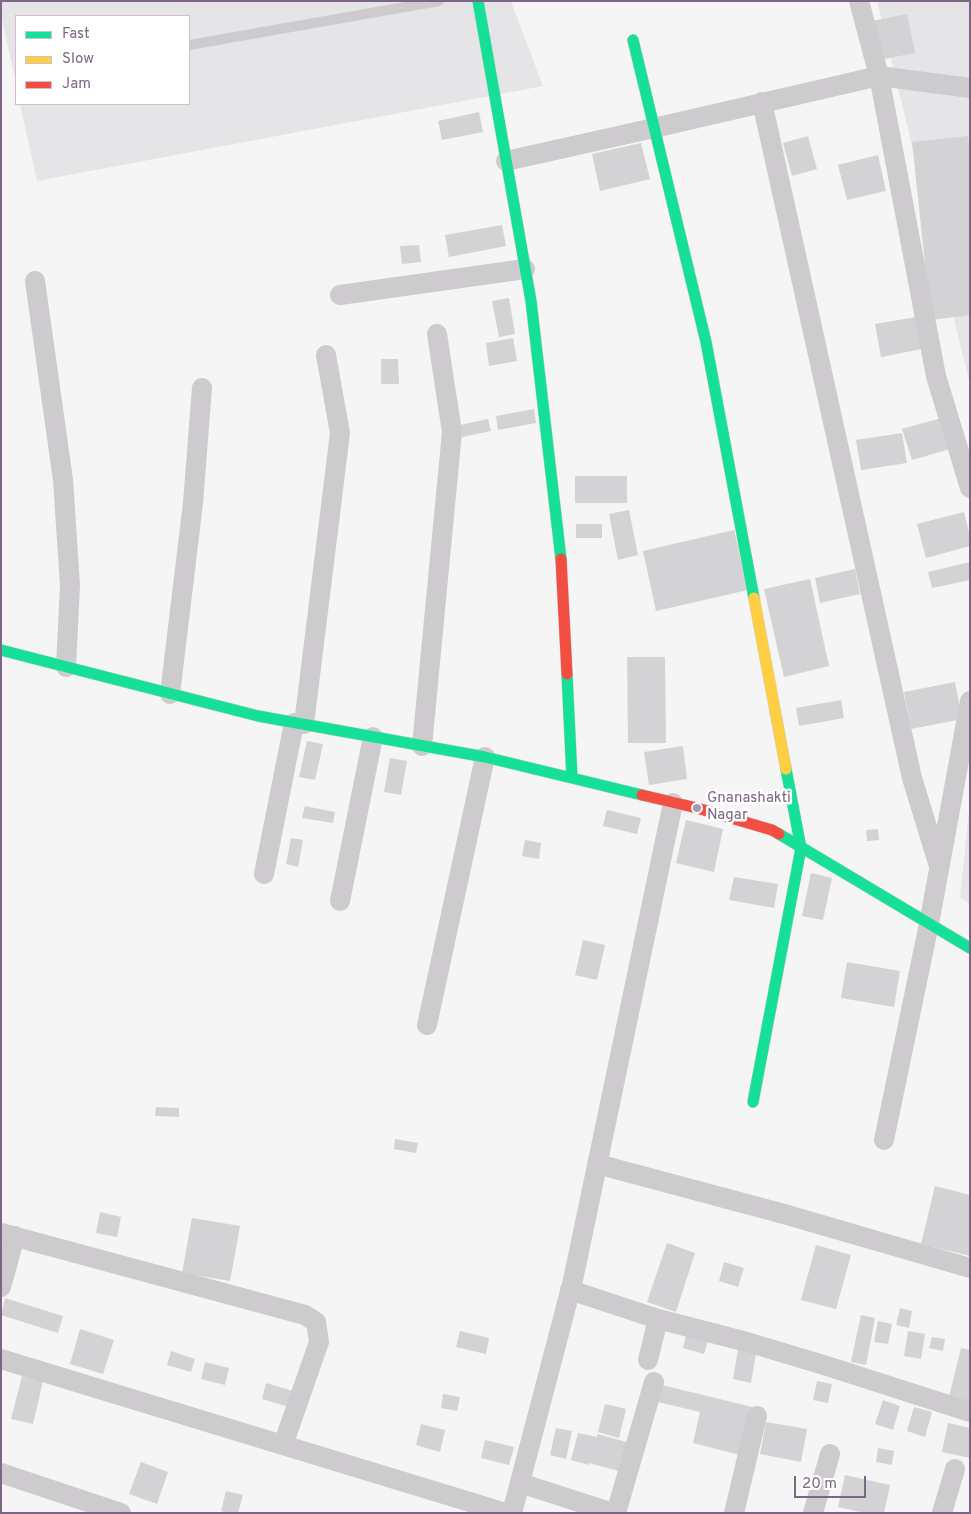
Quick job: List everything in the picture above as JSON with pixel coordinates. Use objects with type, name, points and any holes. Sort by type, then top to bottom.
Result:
[{"type":"street","points":[[478,1],[531,301],[562,575],[572,778]]},
{"type":"street","points":[[859,1],[880,76],[936,376],[970,488]]},
{"type":"street","points":[[633,40],[706,342],[801,848],[754,1102]]},
{"type":"street","points":[[506,161],[880,76],[970,88]]},
{"type":"street","points":[[762,102],[912,778],[939,866]]},
{"type":"street","points":[[340,295],[525,269]]},
{"type":"street","points":[[35,281],[63,480],[70,585],[66,667]]},
{"type":"street","points":[[422,746],[452,432],[437,334]]},
{"type":"street","points":[[264,874],[299,724],[340,433],[326,356]]},
{"type":"street","points":[[170,694],[193,503],[202,388]]},
{"type":"street","points":[[1,650],[258,716],[485,757],[673,802],[772,830],[970,948]]},
{"type":"street","points":[[884,1140],[929,924],[970,701]]},
{"type":"street","points":[[340,901],[374,737]]},
{"type":"street","points":[[427,1025],[485,757]]},
{"type":"street","points":[[512,1513],[570,1290],[673,802]]},
{"type":"street","points":[[597,1164],[784,1214],[970,1268]]},
{"type":"street","points":[[1,1286],[8,1234],[305,1315],[316,1322],[318,1342],[282,1445]]},
{"type":"street","points":[[570,1290],[658,1319],[818,1363],[970,1412]]},
{"type":"street","points":[[648,1360],[658,1319]]},
{"type":"street","points":[[1,1359],[506,1513]]},
{"type":"street","points":[[520,1483],[614,1513],[654,1382]]},
{"type":"street","points":[[734,1513],[757,1416]]},
{"type":"street","points":[[813,1513],[830,1454]]},
{"type":"street","points":[[942,1513],[954,1468]]},
{"type":"street","points":[[1,1473],[121,1513]]},
{"type":"lane","points":[[190,45],[439,1]]},
{"type":"shaded area","points":[[1,1],[511,1],[543,86],[37,181],[20,105],[190,105],[190,15],[15,15],[15,79],[1,14]]},
{"type":"shaded area","points":[[877,1],[970,1],[970,385]]},
{"type":"shaded area","points":[[970,801],[970,904],[960,898]]},
{"type":"building","points":[[907,14],[915,53],[879,60],[872,21]]},
{"type":"building","points":[[479,112],[483,132],[442,140],[438,121]]},
{"type":"building","points":[[808,136],[817,169],[792,176],[783,143]]},
{"type":"building","points":[[968,136],[970,156],[970,315],[931,320],[912,142]]},
{"type":"building","points":[[641,143],[650,179],[600,191],[592,154]]},
{"type":"building","points":[[878,155],[886,191],[847,200],[838,165]]},
{"type":"building","points":[[502,225],[506,246],[449,257],[445,235]]},
{"type":"building","points":[[419,245],[421,262],[402,264],[400,246]]},
{"type":"building","points":[[509,298],[515,334],[499,337],[492,301]]},
{"type":"building","points":[[916,317],[922,349],[881,357],[875,324]]},
{"type":"building","points":[[513,338],[517,361],[489,366],[486,343]]},
{"type":"building","points":[[381,359],[398,359],[399,384],[381,384]]},
{"type":"building","points":[[534,409],[536,423],[498,430],[496,416]]},
{"type":"building","points":[[941,418],[950,449],[912,460],[902,429]]},
{"type":"building","points":[[488,419],[491,431],[462,437],[460,425]]},
{"type":"building","points":[[902,433],[907,463],[861,470],[856,440]]},
{"type":"building","points":[[575,476],[627,476],[627,503],[575,503]]},
{"type":"building","points":[[629,510],[638,555],[618,560],[609,514]]},
{"type":"building","points":[[964,512],[970,536],[970,546],[926,558],[917,524]]},
{"type":"building","points":[[576,524],[602,524],[602,538],[576,538]]},
{"type":"building","points":[[734,530],[748,590],[656,611],[643,551]]},
{"type":"building","points":[[970,562],[970,580],[932,588],[928,572]]},
{"type":"building","points":[[855,569],[860,594],[820,603],[815,578]]},
{"type":"building","points":[[810,579],[829,666],[784,677],[764,589]]},
{"type":"building","points":[[627,657],[665,657],[666,743],[628,743]]},
{"type":"building","points":[[955,682],[962,719],[911,729],[904,692]]},
{"type":"building","points":[[841,700],[844,718],[799,726],[796,708]]},
{"type":"building","points":[[307,741],[323,744],[315,780],[299,777]]},
{"type":"building","points":[[683,746],[687,779],[649,785],[644,752]]},
{"type":"building","points":[[390,758],[407,761],[401,795],[384,792]]},
{"type":"building","points":[[305,806],[335,812],[333,823],[302,818]]},
{"type":"building","points":[[607,810],[641,818],[637,834],[603,826]]},
{"type":"building","points":[[686,820],[723,829],[714,872],[676,863]]},
{"type":"building","points":[[878,829],[879,840],[867,841],[866,830]]},
{"type":"building","points":[[291,838],[303,840],[298,867],[286,864]]},
{"type":"building","points":[[525,840],[541,843],[539,859],[522,856]]},
{"type":"building","points":[[811,873],[832,878],[823,920],[802,916]]},
{"type":"building","points":[[734,877],[778,884],[774,908],[729,900]]},
{"type":"building","points":[[583,940],[605,945],[597,980],[575,975]]},
{"type":"building","points":[[847,962],[900,971],[894,1007],[841,998]]},
{"type":"building","points":[[156,1107],[179,1108],[179,1117],[155,1116]]},
{"type":"building","points":[[395,1139],[418,1143],[416,1153],[394,1149]]},
{"type":"building","points":[[935,1186],[970,1195],[970,1256],[921,1244]]},
{"type":"building","points":[[100,1212],[121,1217],[117,1237],[96,1233]]},
{"type":"building","points":[[192,1218],[240,1226],[230,1281],[182,1273]]},
{"type":"building","points":[[667,1243],[695,1253],[676,1312],[647,1302]]},
{"type":"building","points":[[816,1245],[851,1255],[836,1309],[801,1300]]},
{"type":"building","points":[[724,1262],[744,1268],[738,1287],[719,1281]]},
{"type":"building","points":[[5,1298],[63,1316],[58,1333],[1,1315]]},
{"type":"building","points":[[900,1308],[912,1311],[909,1328],[896,1325]]},
{"type":"building","points":[[861,1315],[875,1318],[866,1365],[851,1362]]},
{"type":"building","points":[[878,1321],[892,1324],[888,1344],[874,1342]]},
{"type":"building","points":[[80,1329],[114,1340],[103,1374],[70,1364]]},
{"type":"building","points":[[460,1331],[489,1338],[486,1354],[456,1347]]},
{"type":"building","points":[[687,1331],[709,1337],[704,1354],[683,1348]]},
{"type":"building","points":[[908,1331],[925,1334],[921,1359],[904,1356]]},
{"type":"building","points":[[932,1337],[945,1339],[943,1351],[929,1348]]},
{"type":"building","points":[[961,1348],[970,1350],[970,1403],[949,1397]]},
{"type":"building","points":[[738,1350],[756,1354],[751,1383],[733,1379]]},
{"type":"building","points":[[171,1351],[195,1359],[191,1372],[167,1365]]},
{"type":"building","points":[[205,1362],[229,1368],[225,1385],[201,1379]]},
{"type":"building","points":[[22,1376],[43,1381],[33,1424],[11,1419]]},
{"type":"building","points":[[817,1381],[832,1384],[828,1403],[813,1400]]},
{"type":"building","points":[[266,1383],[293,1391],[289,1407],[262,1399]]},
{"type":"building","points":[[662,1385],[752,1407],[740,1455],[693,1443],[700,1412],[658,1402]]},
{"type":"building","points":[[443,1394],[460,1397],[457,1411],[441,1408]]},
{"type":"building","points":[[883,1400],[900,1406],[893,1430],[875,1424]]},
{"type":"building","points":[[605,1404],[626,1409],[619,1438],[598,1432]]},
{"type":"building","points":[[914,1407],[932,1412],[925,1437],[907,1431]]},
{"type":"building","points":[[766,1422],[807,1429],[801,1462],[760,1454]]},
{"type":"building","points":[[948,1423],[970,1428],[970,1458],[942,1452]]},
{"type":"building","points":[[421,1424],[445,1430],[440,1452],[416,1445]]},
{"type":"building","points":[[556,1428],[572,1431],[566,1459],[550,1455]]},
{"type":"building","points":[[578,1433],[597,1437],[597,1434],[634,1444],[626,1473],[571,1460]]},
{"type":"building","points":[[485,1440],[514,1447],[509,1465],[481,1458]]},
{"type":"building","points":[[878,1448],[894,1451],[892,1465],[876,1462]]},
{"type":"building","points":[[141,1462],[168,1472],[157,1504],[129,1494]]},
{"type":"building","points":[[845,1475],[890,1485],[884,1513],[865,1513],[838,1507]]},
{"type":"building","points":[[226,1491],[243,1495],[238,1513],[221,1511]]},
{"type":"traffic: fast","points":[[478,1],[531,301],[561,559]]},
{"type":"traffic: fast","points":[[633,40],[706,342],[754,598]]},
{"type":"traffic: fast","points":[[1,650],[258,716],[485,757],[642,795]]},
{"type":"traffic: fast","points":[[567,674],[572,778]]},
{"type":"traffic: fast","points":[[753,1102],[801,848],[786,769]]},
{"type":"traffic: fast","points":[[779,834],[970,948]]},
{"type":"traffic: slow","points":[[754,598],[786,769]]},
{"type":"traffic: jam","points":[[561,559],[567,674]]},
{"type":"traffic: jam","points":[[642,795],[697,808],[772,830],[779,834]]},
{"type":"place","name":"Gnanashakti Nagar","points":[[697,808]]}]
